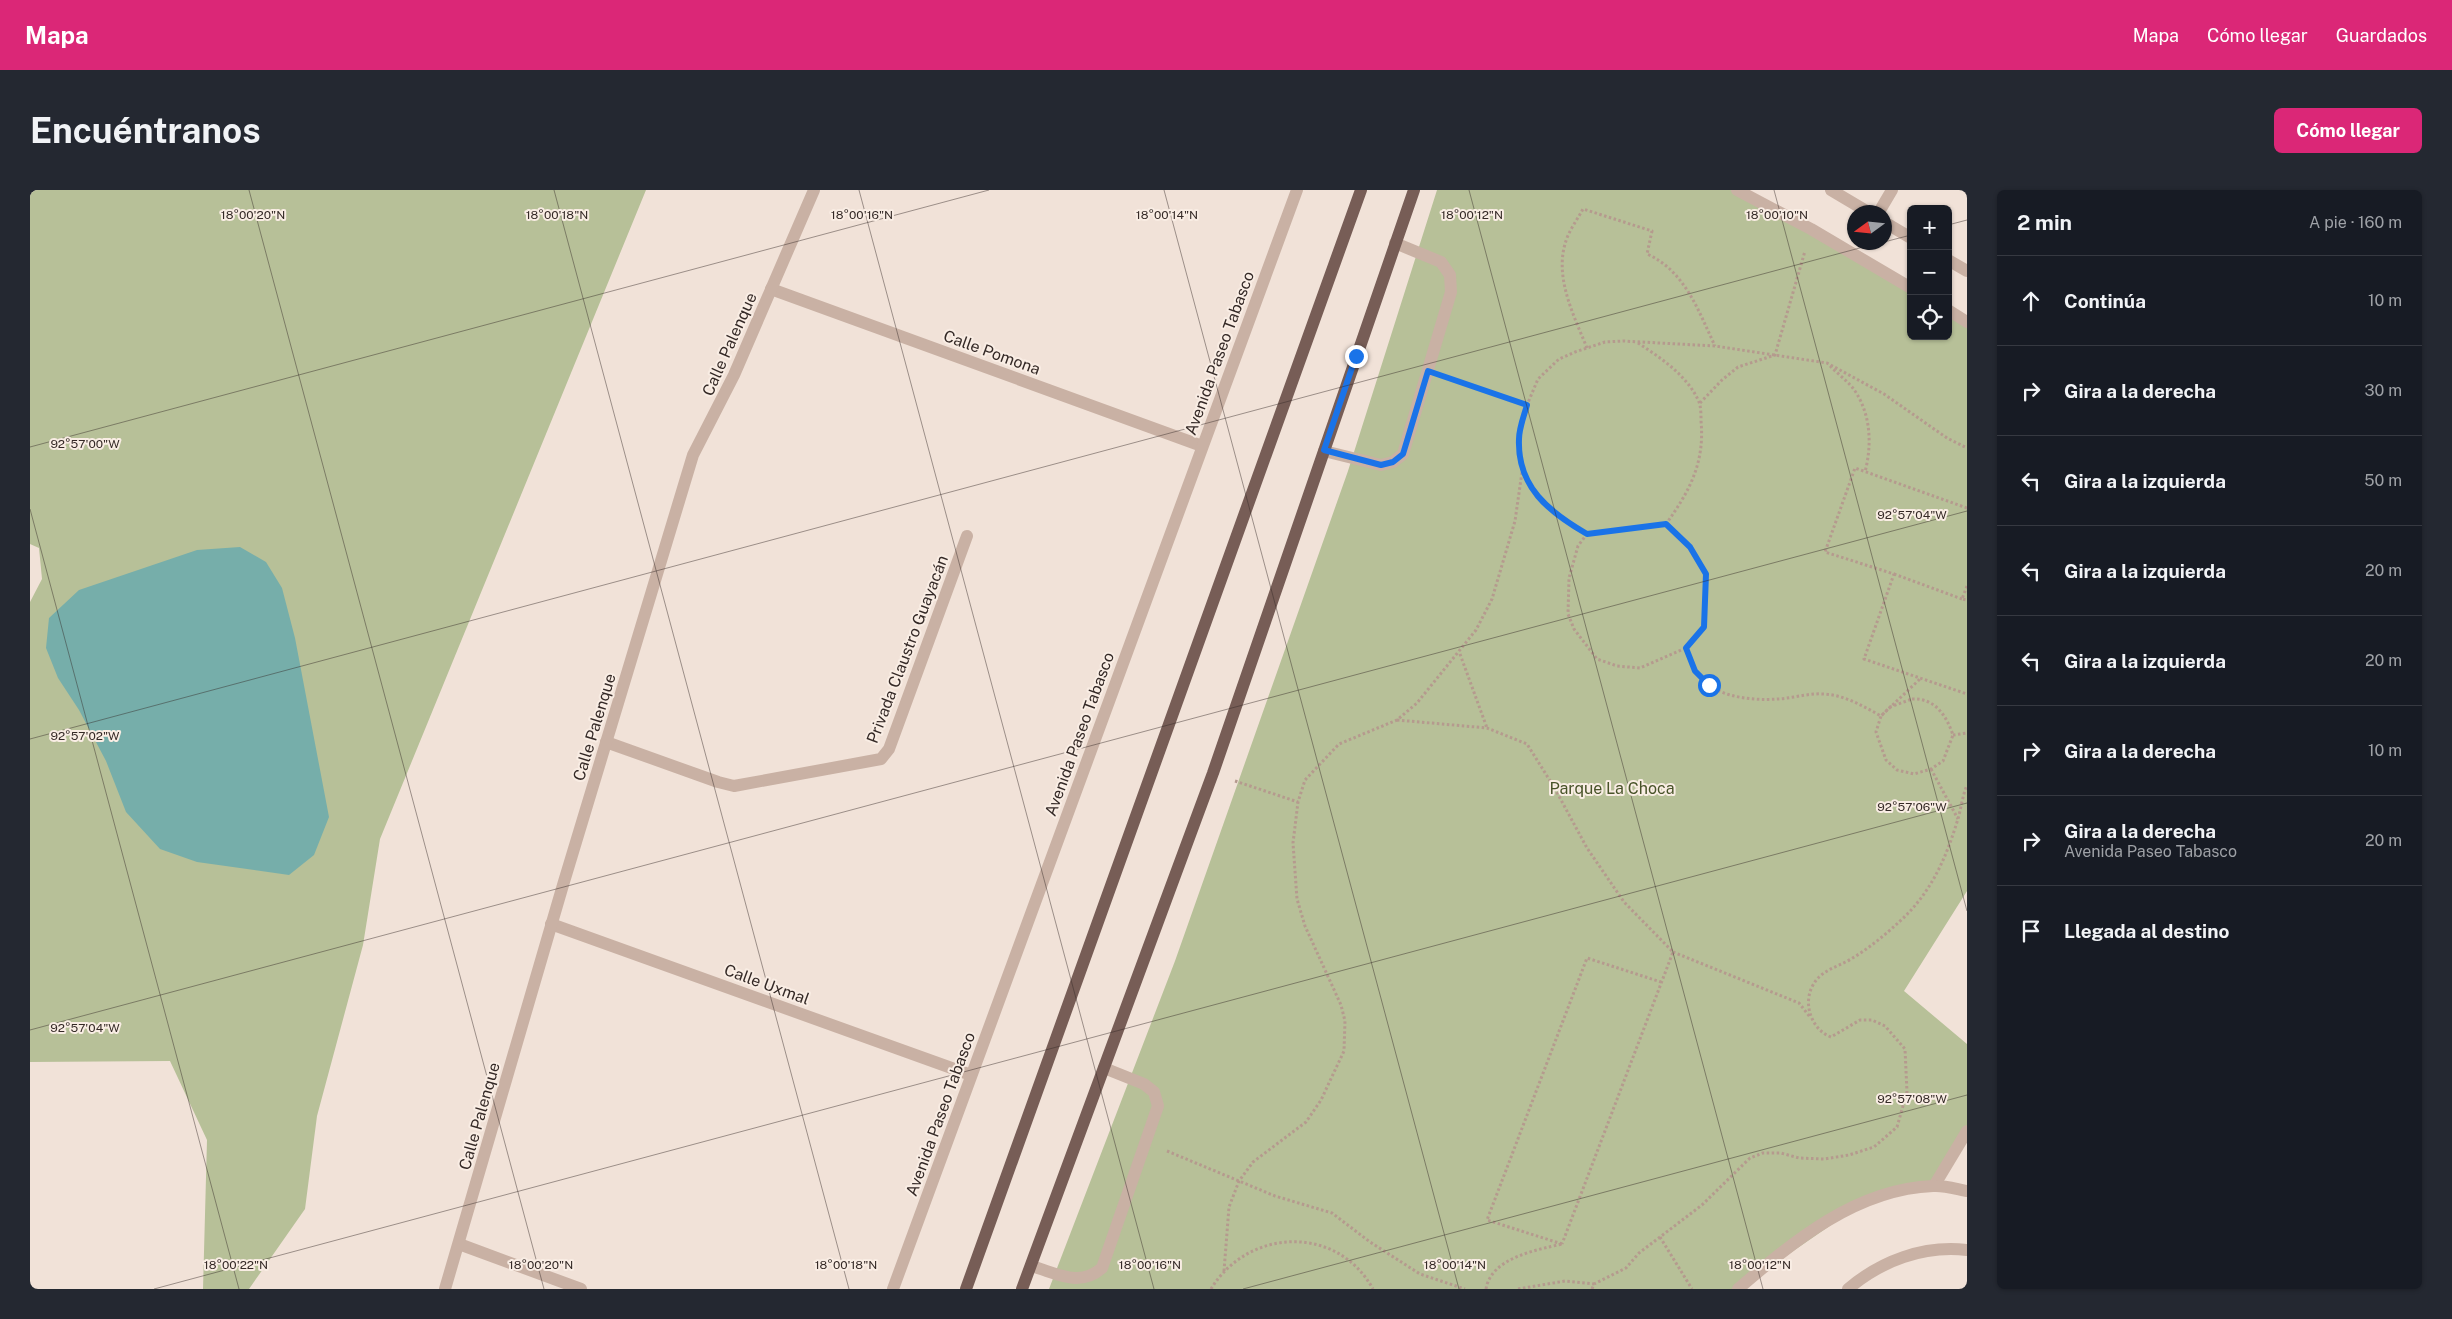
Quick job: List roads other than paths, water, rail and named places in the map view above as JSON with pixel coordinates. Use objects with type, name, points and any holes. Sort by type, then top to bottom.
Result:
[{"type":"main road","points":[[966,1289],[1361,190]]},
{"type":"main road","points":[[1022,1289],[1213,773],[1414,190]]},
{"type":"street","name":"Calle Palenque","points":[[445,1289],[551,924],[693,455],[734,375],[814,190]]},
{"type":"street","name":"Avenida Paseo Tabasco","points":[[893,1289],[1297,190]]},
{"type":"street","points":[[1737,190],[1811,229],[1907,286]]},
{"type":"street","points":[[1831,190],[1856,205]]},
{"type":"street","points":[[1883,205],[1892,190]]},
{"type":"street","points":[[1892,227],[1907,236]]},
{"type":"street","points":[[1324,450],[1381,465],[1393,462],[1403,454],[1451,292],[1450,276],[1441,262],[1395,243]]},
{"type":"street","points":[[1952,262],[1967,271]]},
{"type":"street","name":"Calle Pomona","points":[[771,289],[1202,446]]},
{"type":"street","points":[[1952,313],[1967,322]]},
{"type":"street","name":"Privada Claustro Guayacán","points":[[606,742],[734,786],[881,759],[890,749],[967,536]]},
{"type":"street","name":"Calle Uxmal","points":[[551,924],[971,1076]]},
{"type":"street","points":[[1031,1266],[1078,1280],[1092,1277],[1102,1268],[1158,1106],[1154,1092],[1144,1084],[1104,1068]]},
{"type":"street","points":[[1934,1186],[1967,1131]]},
{"type":"street","points":[[1738,1289],[1781,1252],[1843,1211],[1894,1192],[1934,1186],[1967,1191]]},
{"type":"street","points":[[459,1244],[581,1289]]},
{"type":"street","points":[[1848,1289],[1870,1271],[1899,1258],[1940,1250],[1967,1250]]},
{"type":"water","points":[[240,547],[266,562],[282,588],[295,638],[329,817],[314,855],[289,875],[197,862],[160,849],[126,812],[106,761],[79,710],[58,678],[46,648],[49,618],[79,590],[197,550]]},
{"type":"park label","name":"Parque La Choca","points":[[1612,788]]}]
